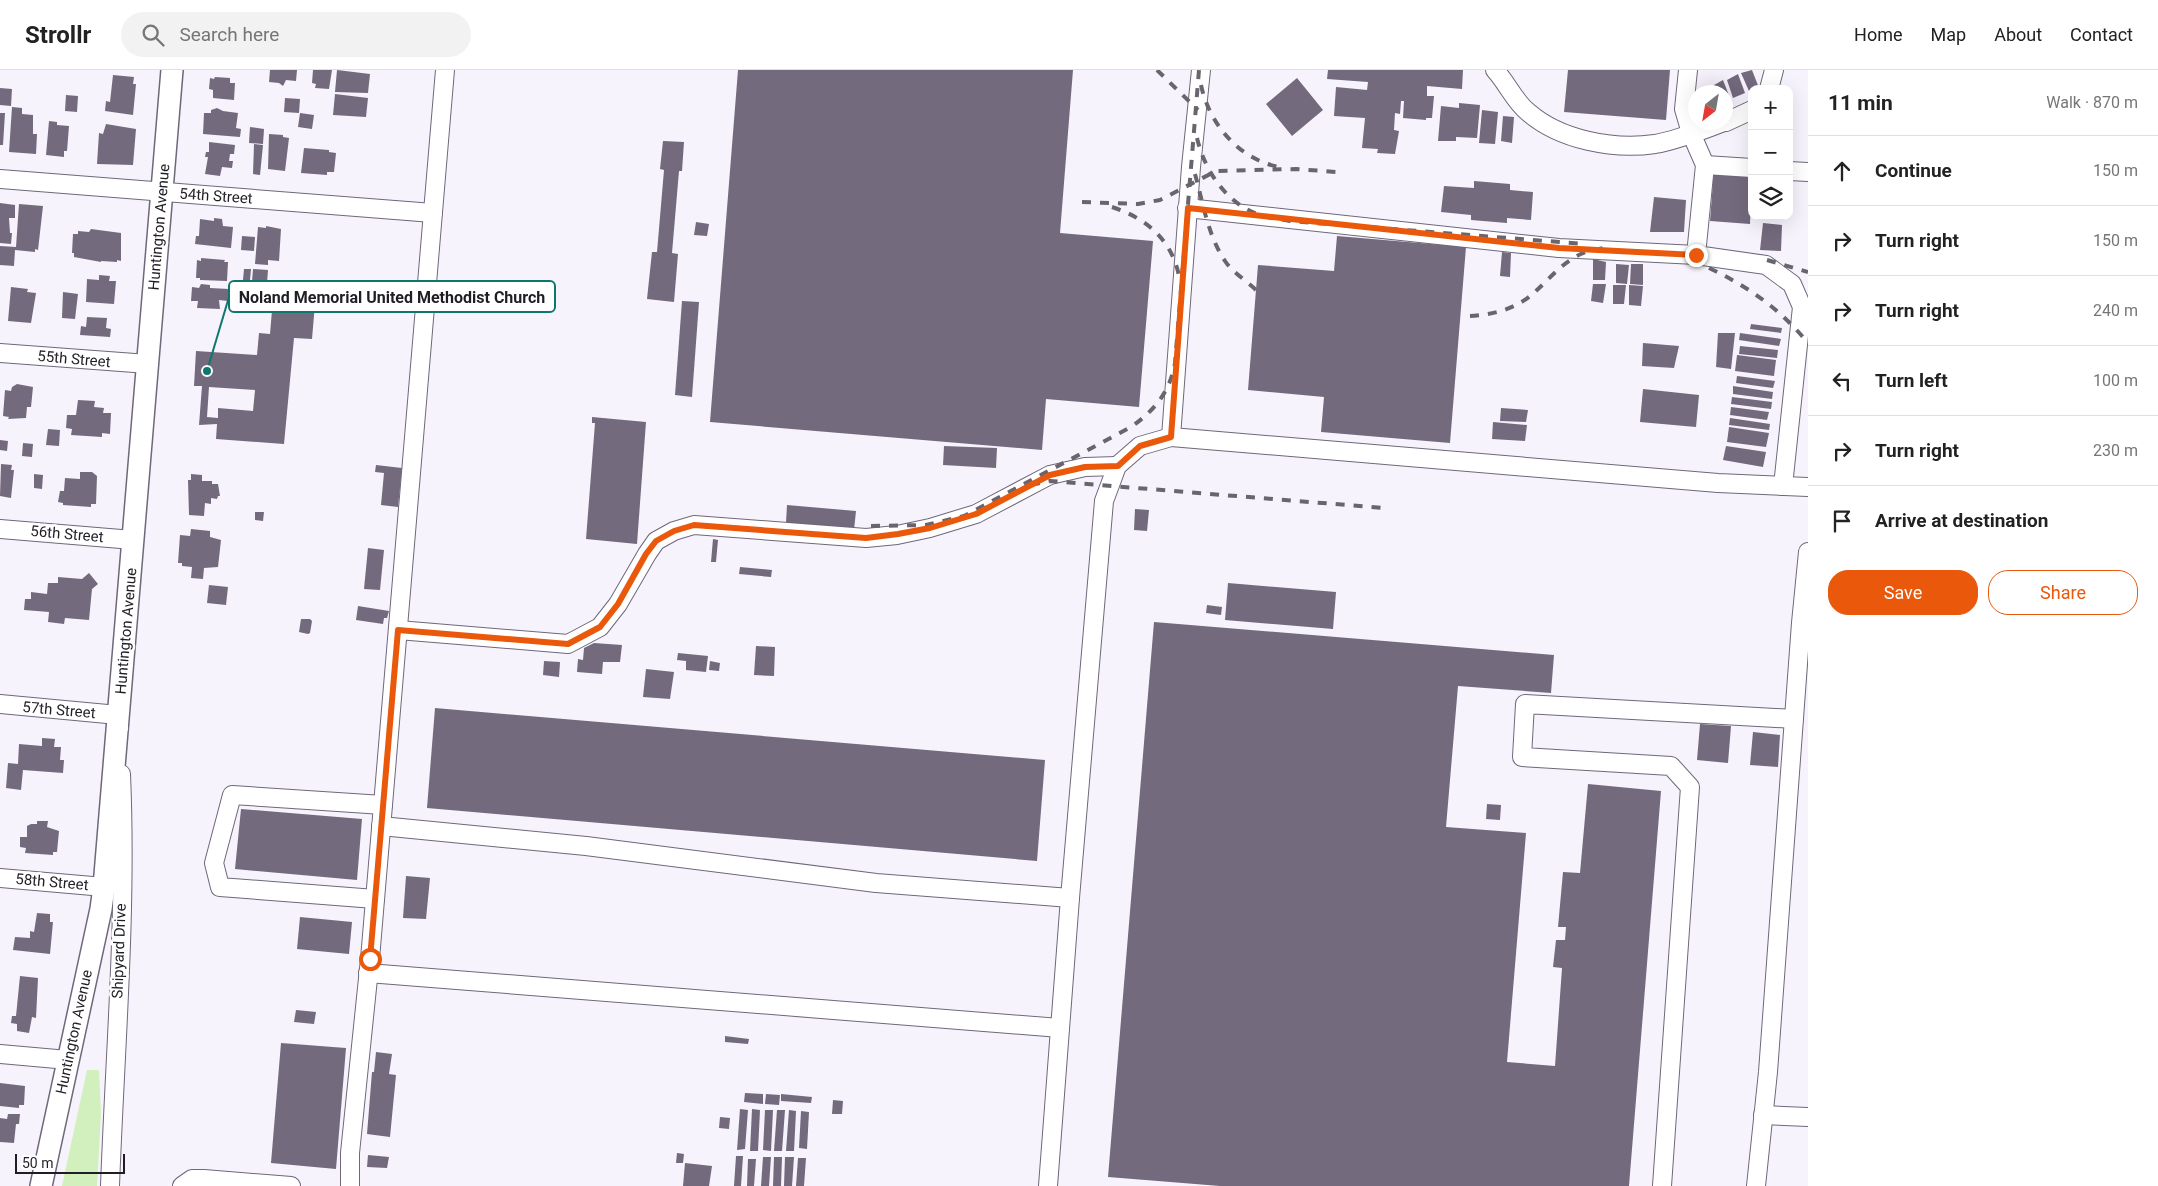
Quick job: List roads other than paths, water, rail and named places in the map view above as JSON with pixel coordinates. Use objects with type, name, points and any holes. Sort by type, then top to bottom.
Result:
[{"type":"main road","name":"Huntington Avenue","points":[[41,1186],[104,887],[172,70]]},
{"type":"street","points":[[350,1186],[350,1153],[375,899],[445,70]]},
{"type":"street","points":[[1171,437],[1188,208],[1201,70]]},
{"type":"street","points":[[1495,70],[1526,111],[1542,122],[1578,138],[1619,145],[1654,144],[1700,130]]},
{"type":"street","points":[[1688,70],[1684,110],[1691,133],[1706,164],[1696,255]]},
{"type":"street","points":[[1770,85],[1774,70]]},
{"type":"street","points":[[1733,118],[1748,112]]},
{"type":"street","points":[[1706,164],[1748,168]]},
{"type":"street","points":[[1793,171],[1808,172]]},
{"type":"street","name":"54th Street","points":[[0,179],[433,213]]},
{"type":"street","points":[[1188,208],[1559,248],[1696,255],[1766,265],[1792,284],[1802,306],[1783,486]]},
{"type":"street","name":"55th Street","points":[[0,353],[148,364]]},
{"type":"street","points":[[1048,1186],[1070,898],[1104,501],[1118,466],[1140,446],[1171,437],[1718,483],[1808,487]]},
{"type":"street","points":[[398,630],[568,644],[600,627],[618,604],[646,554],[656,541],[674,531],[694,525],[866,538],[898,534],[930,528],[976,514],[1050,475],[1085,467],[1118,466]]},
{"type":"street","name":"56th Street","points":[[0,528],[133,540]]},
{"type":"street","points":[[1756,1186],[1808,552]]},
{"type":"street","name":"57th Street","points":[[0,704],[118,715]]},
{"type":"street","points":[[1662,1186],[1690,787],[1671,766],[1522,757],[1525,704],[1794,719]]},
{"type":"street","name":"Shipyard Drive","points":[[110,1186],[119,988],[123,823],[118,715]]},
{"type":"street","points":[[375,899],[220,886],[214,863],[232,796],[383,805]]},
{"type":"street","points":[[381,826],[586,846],[876,883],[1070,898]]},
{"type":"street","name":"58th Street","points":[[0,878],[104,887]]},
{"type":"street","points":[[368,973],[1060,1028]]},
{"type":"street","points":[[0,1054],[68,1060]]},
{"type":"street","points":[[1763,1114],[1808,1117]]},
{"type":"street","points":[[182,1186],[192,1180],[204,1179],[291,1186]]},
{"type":"railway","points":[[1157,70],[1198,110]]},
{"type":"railway","points":[[871,526],[926,525],[964,516],[1131,427],[1160,400],[1169,383],[1175,363],[1199,70]]},
{"type":"railway","points":[[1201,85],[1205,99],[1218,126],[1238,148],[1264,163],[1279,167]]},
{"type":"railway","points":[[1197,138],[1206,163],[1220,186],[1239,204],[1250,211],[1266,217],[1290,221],[1585,244]]},
{"type":"railway","points":[[1082,202],[1138,204],[1160,200],[1216,171],[1296,169],[1336,172]]},
{"type":"railway","points":[[1195,174],[1207,219],[1219,251],[1232,269],[1256,290]]},
{"type":"railway","points":[[1112,207],[1136,217],[1156,232],[1164,241],[1176,263],[1179,276]]},
{"type":"railway","points":[[1470,316],[1497,312],[1522,302],[1572,259],[1584,253],[1604,248]]},
{"type":"railway","points":[[1767,260],[1808,272]]},
{"type":"railway","points":[[1709,268],[1751,291],[1775,309],[1808,343]]},
{"type":"railway","points":[[1031,485],[1050,481],[1384,508]]},
{"type":"place","name":"Noland Memorial United Methodist Church","points":[[207,371]]}]
